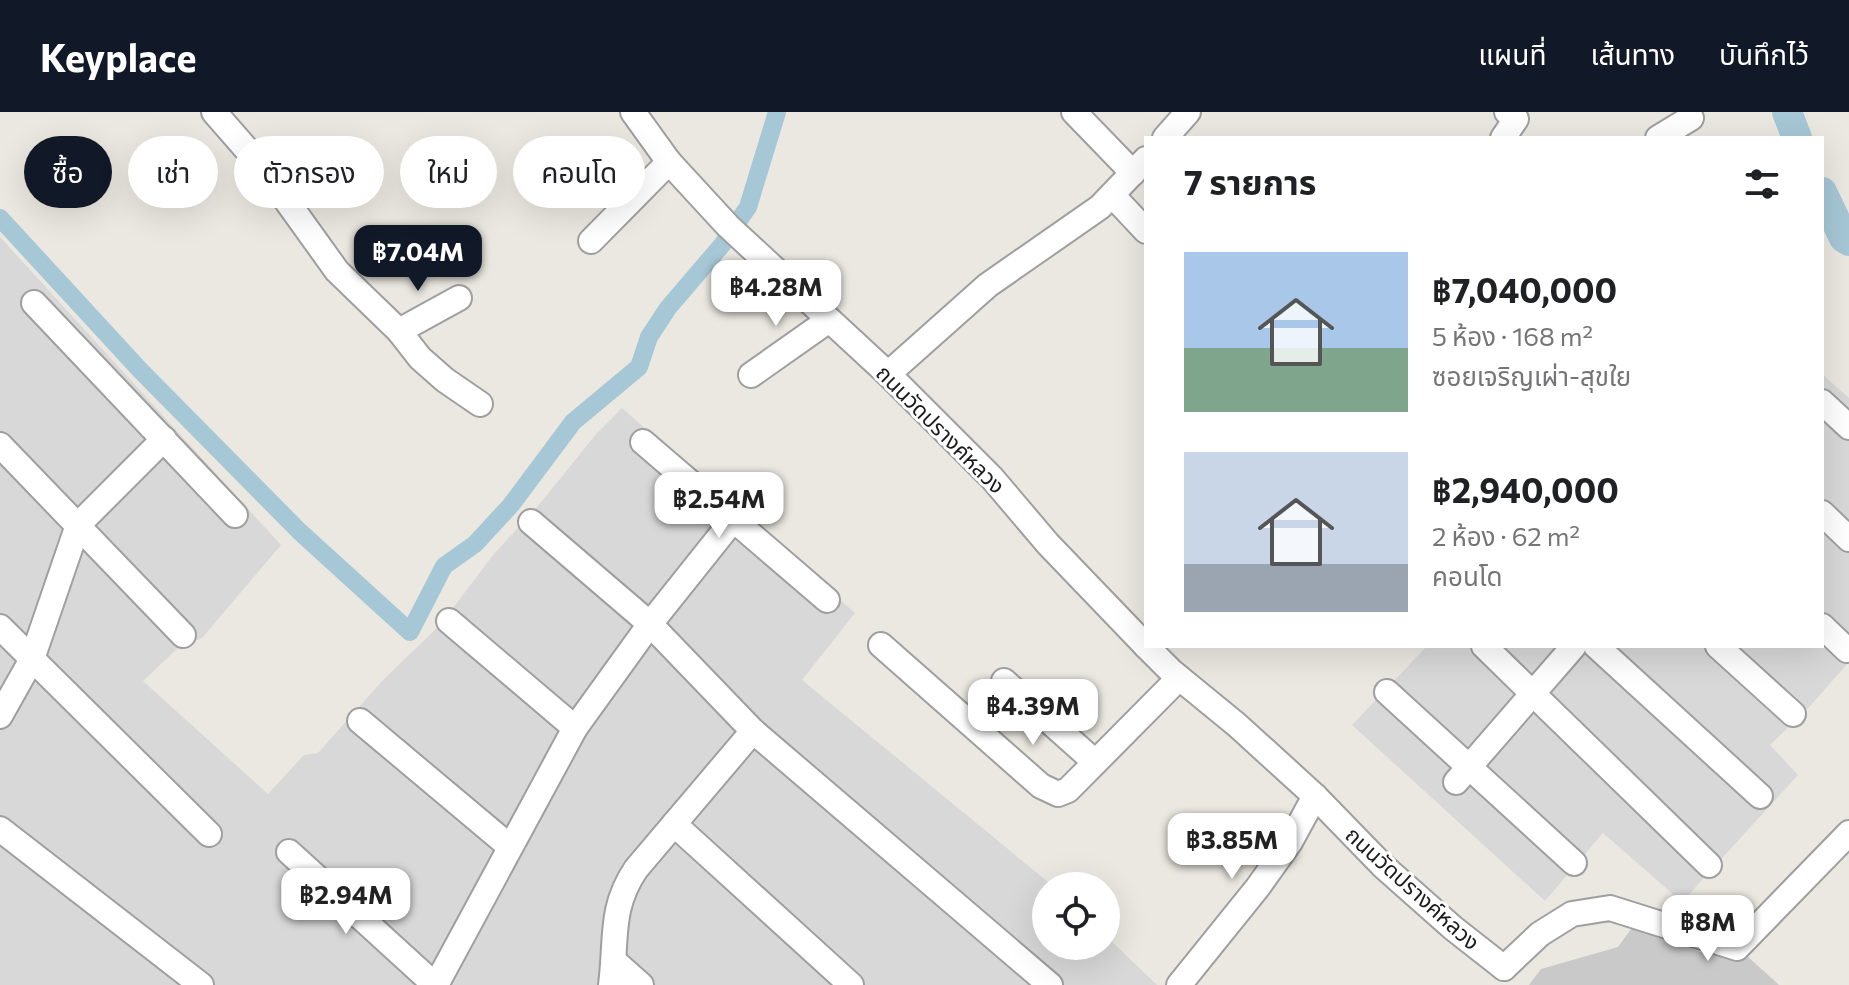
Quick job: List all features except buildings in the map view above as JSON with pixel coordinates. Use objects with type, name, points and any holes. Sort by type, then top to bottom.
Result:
[{"type":"street","points":[[214,112],[263,168],[337,271],[399,331],[433,370],[480,404]]},
{"type":"street","name":"ถนนวัดปรางค์หลวง","points":[[633,112],[669,162],[728,226],[888,374],[992,478],[1048,544],[1144,644]]},
{"type":"street","points":[[888,374],[988,285],[1100,207],[1140,166],[1074,112]]},
{"type":"street","points":[[1167,136],[1188,112]]},
{"type":"street","points":[[1504,136],[1516,119],[1507,112]]},
{"type":"street","points":[[1661,136],[1691,118]]},
{"type":"street","points":[[591,241],[669,162]]},
{"type":"street","points":[[1113,196],[1144,229]]},
{"type":"street","points":[[399,331],[459,298]]},
{"type":"street","points":[[34,303],[235,515]]},
{"type":"street","points":[[751,375],[829,320]]},
{"type":"street","points":[[1824,404],[1849,427]]},
{"type":"street","points":[[0,716],[32,659],[78,525],[164,439]]},
{"type":"street","points":[[643,442],[827,600]]},
{"type":"street","points":[[0,445],[183,635]]},
{"type":"street","points":[[1824,515],[1849,539]]},
{"type":"street","points":[[289,852],[436,985],[575,728],[650,624],[733,520]]},
{"type":"street","points":[[531,522],[650,624],[753,731],[1050,985]]},
{"type":"street","points":[[449,621],[575,728]]},
{"type":"street","points":[[0,627],[209,834]]},
{"type":"street","points":[[1824,628],[1847,650]]},
{"type":"street","points":[[881,645],[1051,793],[1058,794],[1068,790],[1179,678]]},
{"type":"street","name":"ถนนวัดปรางค์หลวง","points":[[1148,648],[1315,796],[1383,866],[1504,976]]},
{"type":"street","points":[[1486,648],[1709,865]]},
{"type":"street","points":[[1463,775],[1572,648]]},
{"type":"street","points":[[1598,648],[1760,796]]},
{"type":"street","points":[[1720,648],[1793,714]]},
{"type":"street","points":[[1004,681],[1095,762]]},
{"type":"street","points":[[1387,692],[1463,775],[1574,863]]},
{"type":"street","points":[[360,721],[509,846]]},
{"type":"street","points":[[641,985],[612,973],[615,912],[624,887],[753,731]]},
{"type":"street","points":[[1179,985],[1258,887],[1290,842],[1315,796]]},
{"type":"street","points":[[674,824],[851,985]]},
{"type":"street","points":[[0,829],[201,985]]},
{"type":"street","points":[[1504,976],[1540,934],[1572,914],[1610,908],[1737,948],[1849,833]]},
{"type":"shaded area","points":[[0,237],[281,545],[202,638],[179,647],[143,681],[268,794],[304,755],[318,753],[383,680],[441,624],[493,555],[622,408],[855,613],[802,680],[1036,872],[1032,872],[1032,960],[1120,960],[1120,949],[1157,985],[0,985]]},
{"type":"shaded area","points":[[1824,376],[1849,398],[1849,662],[1770,745],[1798,775],[1682,902],[1603,833],[1545,901],[1352,725],[1425,648],[1824,648]]},
{"type":"shaded area","points":[[1637,921],[1699,952],[1747,956],[1779,985],[1529,985],[1541,969],[1618,947]]},
{"type":"waterway","points":[[0,218],[140,370],[299,531],[410,632],[444,566],[475,544],[511,505],[573,422],[639,367],[649,337],[668,308],[722,245],[748,207],[777,112]]},
{"type":"waterway","points":[[1787,112],[1796,136]]},
{"type":"waterway","points":[[1824,196],[1844,238],[1849,241]]}]
